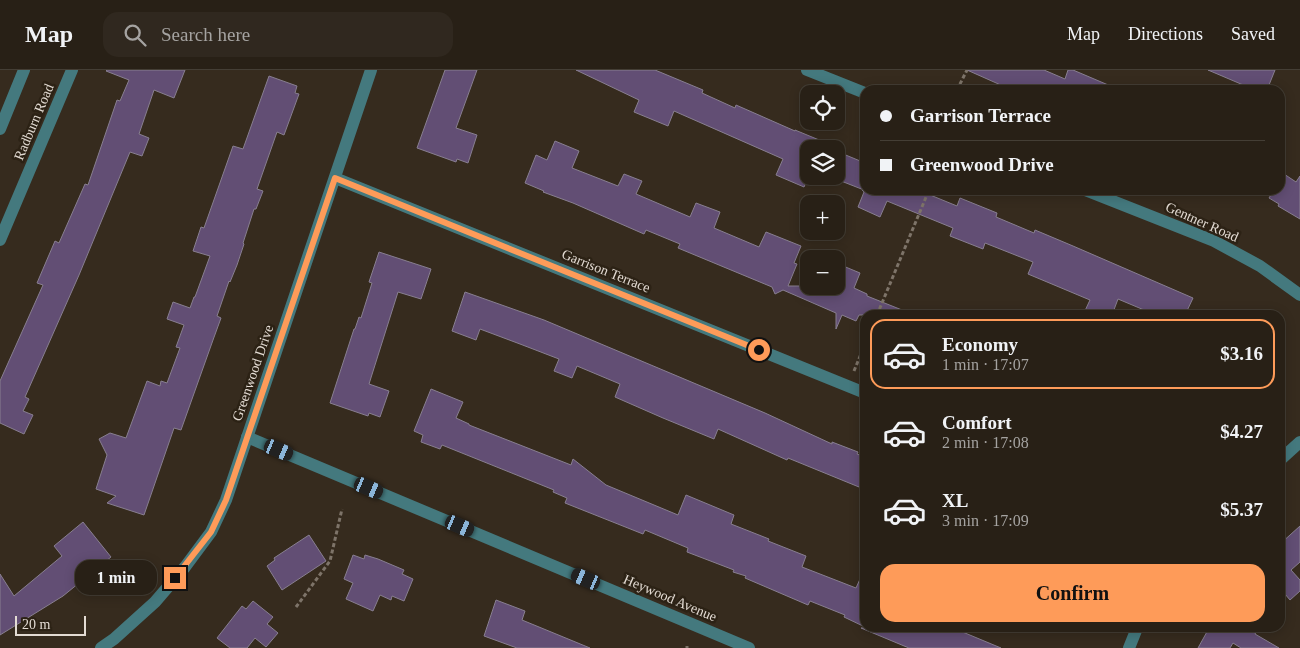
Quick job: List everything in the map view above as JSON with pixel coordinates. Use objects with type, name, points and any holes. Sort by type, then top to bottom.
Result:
[{"type":"street","name":"Radburn Road","points":[[0,129],[24,70]]},
{"type":"street","name":"Radburn Road","points":[[0,240],[72,70]]},
{"type":"street","name":"Greenwood Drive","points":[[101,648],[154,602],[185,567],[211,532],[226,500],[371,70]]},
{"type":"street","points":[[807,70],[860,91]]},
{"type":"street","name":"Garrison Terrace","points":[[335,178],[860,391]]},
{"type":"street","name":"Gentner Road","points":[[1098,195],[1214,241],[1260,266],[1300,295]]},
{"type":"street","name":"Heywood Avenue","points":[[247,437],[749,648]]},
{"type":"street","points":[[1285,456],[1300,442]]},
{"type":"street","points":[[1129,648],[1135,632]]},
{"type":"path","points":[[959,85],[966,70]]},
{"type":"path","points":[[879,310],[927,195]]},
{"type":"path","points":[[849,386],[860,357]]},
{"type":"path","points":[[296,607],[330,561],[342,509]]},
{"type":"building","points":[[107,70],[185,70],[174,98],[154,90],[139,134],[149,138],[142,156],[130,152],[79,275],[25,397],[29,399],[23,411],[33,415],[24,434],[0,423],[0,381],[43,285],[37,283],[55,241],[59,243],[85,184],[88,185],[117,100],[120,101],[129,80]]},
{"type":"building","points":[[445,70],[477,70],[456,128],[477,135],[468,163],[457,159],[456,162],[417,148]]},
{"type":"building","points":[[576,70],[655,70],[703,90],[702,93],[735,108],[736,105],[819,140],[800,140],[800,185],[805,185],[804,187],[776,175],[783,159],[674,111],[668,126],[634,112],[639,100]]},
{"type":"building","points":[[967,70],[1044,70],[1065,79],[1068,70],[1073,70],[1108,85],[1001,85]]},
{"type":"building","points":[[1208,70],[1275,70],[1269,85],[1243,85]]},
{"type":"building","points":[[269,76],[297,86],[295,93],[299,94],[284,135],[277,132],[257,189],[263,191],[256,209],[254,209],[237,265],[229,281],[217,316],[221,318],[181,430],[174,428],[144,515],[107,503],[116,496],[96,489],[107,455],[99,439],[110,433],[126,438],[147,381],[160,386],[161,381],[167,383],[180,348],[176,347],[184,325],[167,319],[173,302],[190,308],[195,297],[210,256],[193,251],[201,227],[204,228],[233,146],[243,149]]},
{"type":"building","points":[[555,141],[579,151],[572,168],[618,186],[624,174],[642,181],[636,194],[690,217],[696,203],[720,212],[714,228],[759,247],[766,232],[801,246],[794,263],[797,264],[788,286],[800,286],[800,295],[845,295],[845,267],[860,273],[854,288],[867,294],[867,296],[902,310],[860,310],[860,315],[856,321],[842,315],[836,329],[836,313],[783,290],[775,294],[772,287],[678,248],[680,244],[646,230],[644,234],[525,183],[536,155],[547,160]]},
{"type":"building","points":[[845,155],[860,161],[860,188],[845,183]]},
{"type":"building","points":[[1285,175],[1296,182],[1300,176],[1300,219],[1278,206],[1279,204],[1269,198],[1271,195],[1285,195]]},
{"type":"building","points":[[863,195],[930,195],[957,206],[960,198],[997,213],[996,217],[1034,233],[1035,230],[1193,298],[1187,310],[1144,310],[1118,299],[1114,310],[1085,310],[1090,300],[1028,274],[1033,262],[985,243],[983,249],[950,236],[953,228],[887,201],[880,217],[858,207]]},
{"type":"building","points":[[379,252],[431,269],[421,299],[398,292],[369,384],[389,391],[380,417],[369,413],[368,416],[330,403],[354,329],[359,317],[361,318],[372,283],[369,282]]},
{"type":"building","points":[[465,292],[544,320],[765,413],[832,444],[832,442],[858,452],[857,454],[860,455],[860,485],[859,487],[788,458],[787,460],[718,429],[714,439],[663,418],[615,397],[620,384],[577,366],[572,378],[554,371],[559,359],[520,344],[480,329],[476,340],[452,331]]},
{"type":"building","points":[[431,389],[463,402],[456,418],[469,425],[571,465],[573,459],[606,485],[678,515],[686,495],[734,515],[731,524],[806,556],[802,567],[856,588],[860,579],[860,625],[844,617],[845,615],[810,601],[808,605],[745,578],[746,576],[733,572],[734,570],[687,552],[688,548],[645,530],[643,534],[565,503],[567,498],[553,492],[554,490],[442,445],[440,449],[421,442],[423,435],[414,431]]},
{"type":"building","points":[[83,522],[111,557],[63,596],[0,635],[0,574],[14,596],[62,556],[54,546]]},
{"type":"building","points":[[1300,526],[1300,562],[1291,570],[1300,580],[1300,591],[1290,600],[1285,594],[1285,540]]},
{"type":"building","points":[[309,535],[326,561],[282,590],[267,566],[275,560],[274,558]]},
{"type":"building","points":[[353,555],[364,559],[365,555],[404,570],[402,574],[413,579],[404,601],[392,596],[391,600],[380,595],[373,611],[346,599],[353,583],[344,579]]},
{"type":"building","points":[[496,600],[525,611],[522,620],[590,648],[517,648],[484,636]]},
{"type":"building","points":[[253,601],[273,617],[267,624],[278,633],[266,647],[255,638],[247,648],[230,648],[217,638],[242,606],[246,609]]},
{"type":"building","points":[[871,632],[963,632],[1001,648],[909,648]]},
{"type":"building","points":[[1207,632],[1256,632],[1255,634],[1279,648],[1241,648],[1233,643],[1230,648],[1198,648]]},
{"type":"route","points":[[175,578],[211,532],[226,500],[335,178],[759,350]]}]
